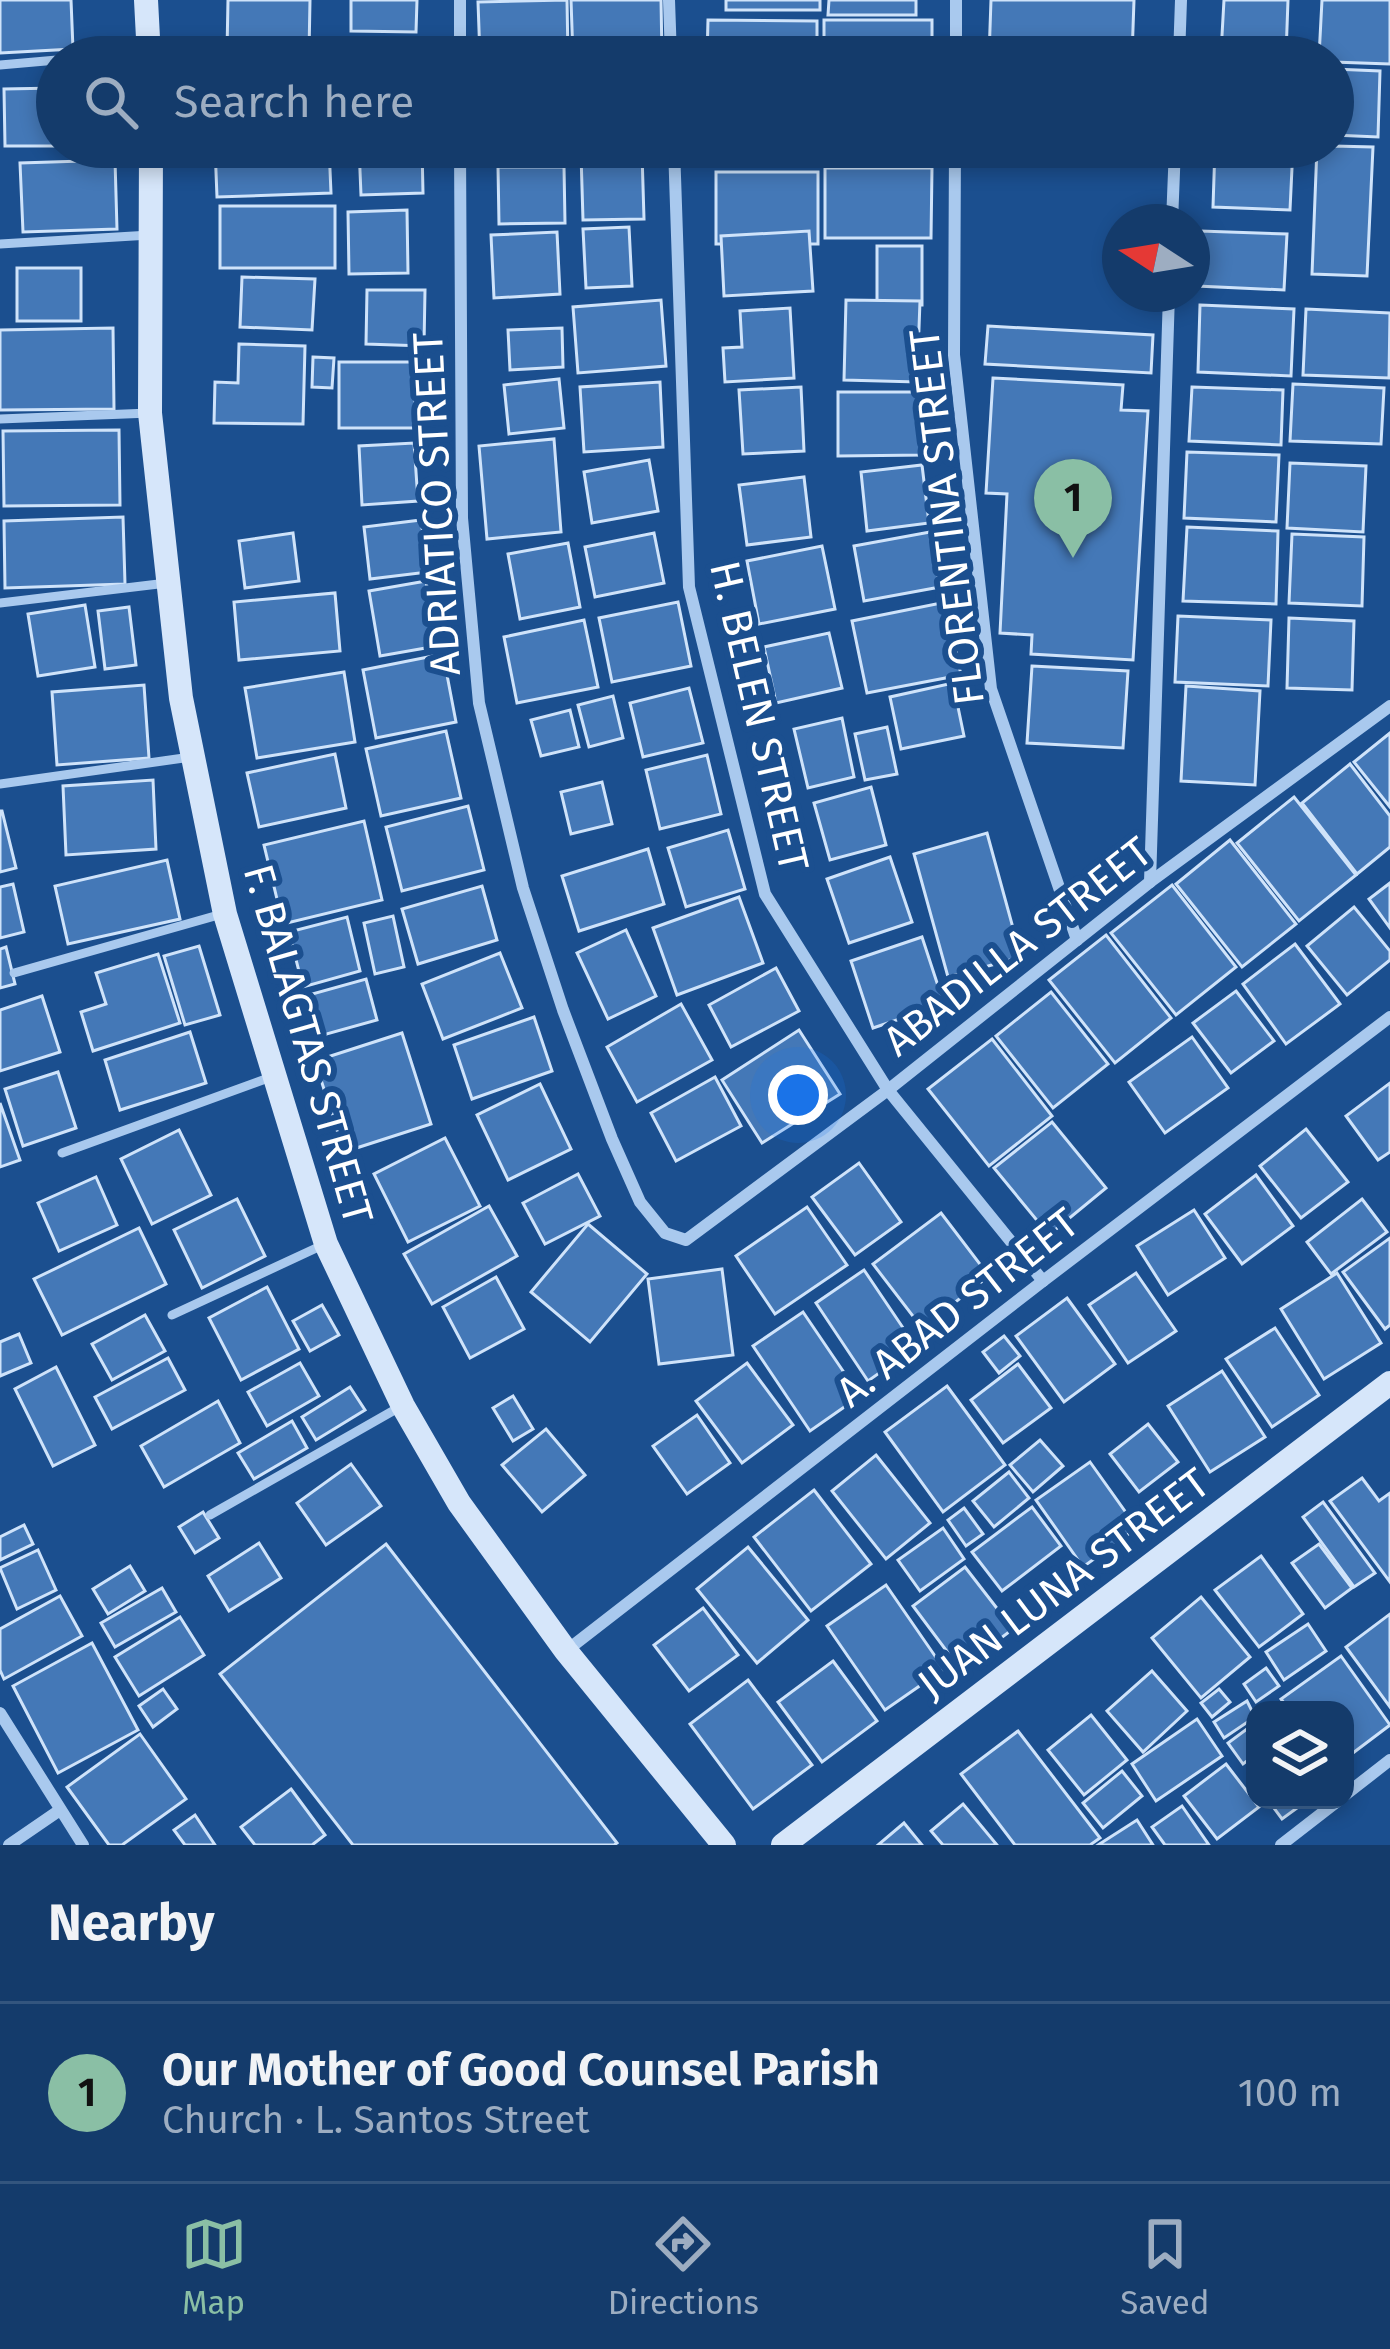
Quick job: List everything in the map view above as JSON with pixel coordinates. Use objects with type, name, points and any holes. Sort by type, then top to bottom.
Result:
[{"type":"main road","points":[[146,0],[148,36]]},
{"type":"main road","name":"F. BALAGTAS STREET","points":[[151,168],[150,412],[181,698],[225,914],[326,1244],[403,1406],[459,1503],[566,1651],[724,1845]]},
{"type":"main road","name":"JUAN LUNA STREET","points":[[783,1845],[1390,1383]]},
{"type":"street","points":[[460,0],[460,36]]},
{"type":"street","points":[[669,0],[670,36]]},
{"type":"street","points":[[956,0],[956,36]]},
{"type":"street","points":[[1180,36],[1181,0]]},
{"type":"street","name":"ADRIATICO STREET","points":[[460,168],[462,518],[478,703],[523,889],[612,1139],[640,1202],[664,1233],[686,1240]]},
{"type":"street","name":"H. BELEN STREET","points":[[675,168],[689,587],[765,894],[888,1090],[1043,1281]]},
{"type":"street","name":"FLORENTINA STREET","points":[[955,168],[954,355],[991,689],[1078,940]]},
{"type":"street","points":[[1173,204],[1174,168]]},
{"type":"street","points":[[1150,882],[1168,312]]},
{"type":"street","name":"ABADILLA STREET","points":[[686,1240],[888,1090],[1150,882],[1390,706]]},
{"type":"street","name":"A. ABAD STREET","points":[[566,1651],[1390,1017]]},
{"type":"street","points":[[0,1713],[83,1845]]},
{"type":"street","points":[[1354,1788],[1390,1760]]},
{"type":"street","points":[[1281,1845],[1327,1809]]},
{"type":"street","points":[[9,1845],[60,1810]]},
{"type":"lane","points":[[0,65],[36,62]]},
{"type":"lane","points":[[0,244],[151,235]]},
{"type":"lane","points":[[0,418],[150,412]]},
{"type":"lane","points":[[0,603],[169,583]]},
{"type":"lane","points":[[0,784],[193,757]]},
{"type":"lane","points":[[14,973],[225,914]]},
{"type":"lane","points":[[62,1153],[274,1076]]},
{"type":"lane","points":[[172,1315],[326,1244]]},
{"type":"lane","points":[[210,1515],[403,1406]]},
{"type":"building","points":[[0,0],[71,0],[72,36],[36,36],[36,51],[0,53]]},
{"type":"building","points":[[228,0],[310,0],[309,36],[227,36]]},
{"type":"building","points":[[351,0],[417,0],[416,32],[351,31]]},
{"type":"building","points":[[567,0],[568,36],[479,36],[478,2]]},
{"type":"building","points":[[571,0],[661,0],[662,36],[572,36]]},
{"type":"building","points":[[726,0],[820,0],[820,10],[726,10]]},
{"type":"building","points":[[829,0],[916,0],[916,15],[828,15]]},
{"type":"building","points":[[991,0],[1134,0],[1133,36],[990,36]]},
{"type":"building","points":[[1224,0],[1288,0],[1287,36],[1222,36]]},
{"type":"building","points":[[1322,0],[1390,0],[1390,64],[1354,63],[1354,36],[1320,36]]},
{"type":"building","points":[[708,20],[817,21],[817,36],[708,36]]},
{"type":"building","points":[[824,20],[932,20],[932,36],[824,36]]},
{"type":"building","points":[[1354,70],[1380,71],[1378,137],[1354,136]]},
{"type":"building","points":[[36,88],[36,146],[5,146],[4,89]]},
{"type":"building","points":[[1354,147],[1373,147],[1367,276],[1312,274],[1316,168],[1354,168]]},
{"type":"building","points":[[36,162],[36,168],[115,168],[117,229],[23,232],[20,163]]},
{"type":"building","points":[[216,168],[330,168],[331,193],[217,197]]},
{"type":"building","points":[[360,168],[422,168],[423,193],[361,195]]},
{"type":"building","points":[[498,168],[564,168],[565,223],[499,224]]},
{"type":"building","points":[[581,168],[642,168],[644,219],[583,220]]},
{"type":"building","points":[[825,168],[932,168],[931,238],[825,238]]},
{"type":"building","points":[[1214,168],[1292,168],[1290,210],[1213,207]]},
{"type":"building","points":[[716,172],[818,172],[818,244],[716,244]]},
{"type":"building","points":[[220,206],[335,206],[335,268],[220,268]]},
{"type":"building","points":[[407,210],[408,273],[349,274],[348,212]]},
{"type":"building","points":[[629,227],[632,286],[586,288],[583,229]]},
{"type":"building","points":[[809,231],[813,291],[724,296],[721,236]]},
{"type":"building","points":[[1210,231],[1287,234],[1284,290],[1210,287]]},
{"type":"building","points":[[557,232],[560,294],[494,298],[491,235]]},
{"type":"building","points":[[877,246],[922,246],[922,305],[877,305]]},
{"type":"building","points":[[17,268],[81,268],[81,321],[17,321]]},
{"type":"building","points":[[242,277],[315,279],[312,330],[240,327]]},
{"type":"building","points":[[367,290],[425,290],[424,346],[366,344]]},
{"type":"building","points":[[661,300],[666,366],[578,373],[573,307]]},
{"type":"building","points":[[846,300],[920,301],[917,382],[844,380]]},
{"type":"building","points":[[1210,305],[1294,309],[1291,376],[1198,372],[1200,312],[1210,312]]},
{"type":"building","points":[[790,308],[794,378],[725,382],[723,348],[742,347],[740,311]]},
{"type":"building","points":[[1306,309],[1390,313],[1389,378],[1303,375]]},
{"type":"building","points":[[988,326],[1153,335],[1151,373],[985,364]]},
{"type":"building","points":[[113,328],[114,409],[0,410],[0,330]]},
{"type":"building","points":[[562,328],[563,367],[510,370],[508,330]]},
{"type":"building","points":[[239,344],[305,346],[303,424],[214,423],[215,382],[238,383]]},
{"type":"building","points":[[313,357],[334,358],[332,388],[312,387]]},
{"type":"building","points":[[339,362],[415,362],[415,428],[339,428]]},
{"type":"building","points":[[993,378],[1123,385],[1121,410],[1148,411],[1133,660],[1031,654],[1032,635],[1000,633],[1007,494],[986,493]]},
{"type":"building","points":[[559,379],[564,428],[509,434],[504,385]]},
{"type":"building","points":[[660,382],[663,447],[584,452],[580,387]]},
{"type":"building","points":[[1293,384],[1384,388],[1381,444],[1290,441]]},
{"type":"building","points":[[801,387],[804,451],[743,454],[739,390]]},
{"type":"building","points":[[1192,387],[1283,390],[1281,445],[1189,441]]},
{"type":"building","points":[[838,392],[924,392],[924,455],[838,456]]},
{"type":"building","points":[[119,430],[120,505],[4,506],[3,431]]},
{"type":"building","points":[[554,439],[561,532],[487,539],[479,446]]},
{"type":"building","points":[[414,443],[418,501],[362,505],[359,446]]},
{"type":"building","points":[[1187,452],[1279,455],[1276,522],[1184,518]]},
{"type":"building","points":[[649,460],[658,511],[592,523],[584,472]]},
{"type":"building","points":[[1290,463],[1366,466],[1363,532],[1287,528]]},
{"type":"building","points":[[922,465],[929,523],[867,531],[861,472]]},
{"type":"building","points":[[804,477],[811,537],[747,545],[739,485]]},
{"type":"building","points":[[123,517],[125,584],[5,588],[4,521]]},
{"type":"building","points":[[421,520],[428,572],[370,579],[364,527]]},
{"type":"building","points":[[1187,527],[1278,531],[1276,604],[1183,601]]},
{"type":"building","points":[[930,532],[940,587],[864,601],[854,546]]},
{"type":"building","points":[[293,533],[299,581],[245,588],[239,541]]},
{"type":"building","points":[[654,533],[664,583],[595,597],[585,547]]},
{"type":"building","points":[[1292,534],[1364,537],[1362,606],[1289,603]]},
{"type":"building","points":[[568,543],[580,607],[520,619],[508,554]]},
{"type":"building","points":[[822,546],[835,609],[759,624],[747,561]]},
{"type":"building","points":[[426,581],[437,646],[380,656],[369,591]]},
{"type":"building","points":[[335,593],[340,651],[239,660],[234,602]]},
{"type":"building","points":[[678,602],[691,666],[612,682],[599,618]]},
{"type":"building","points":[[946,602],[961,675],[867,693],[852,621]]},
{"type":"building","points":[[85,605],[95,667],[38,676],[28,614]]},
{"type":"building","points":[[129,607],[136,665],[105,669],[98,611]]},
{"type":"building","points":[[1178,616],[1271,620],[1268,686],[1175,682]]},
{"type":"building","points":[[1289,618],[1354,621],[1352,690],[1287,688]]},
{"type":"building","points":[[584,620],[598,687],[517,703],[504,637]]},
{"type":"building","points":[[829,633],[842,688],[776,703],[764,647]]},
{"type":"building","points":[[443,654],[456,722],[376,738],[363,670]]},
{"type":"building","points":[[1032,666],[1128,671],[1123,748],[1027,743]]},
{"type":"building","points":[[344,672],[355,742],[257,758],[245,688]]},
{"type":"building","points":[[953,683],[964,736],[901,749],[890,697]]},
{"type":"building","points":[[144,685],[149,758],[57,765],[52,692]]},
{"type":"building","points":[[1186,686],[1260,691],[1255,785],[1181,781]]},
{"type":"building","points":[[689,688],[703,743],[643,757],[630,703]]},
{"type":"building","points":[[613,696],[623,738],[589,747],[578,705]]},
{"type":"building","points":[[570,710],[579,747],[541,756],[531,720]]},
{"type":"building","points":[[842,718],[854,777],[808,788],[794,729]]},
{"type":"building","points":[[887,727],[897,774],[865,780],[855,734]]},
{"type":"building","points":[[446,731],[461,798],[381,816],[366,749]]},
{"type":"building","points":[[1390,733],[1390,807],[1354,762]]},
{"type":"building","points":[[335,754],[346,808],[259,827],[247,773]]},
{"type":"building","points":[[707,755],[721,814],[660,829],[646,770]]},
{"type":"building","points":[[1350,764],[1390,816],[1390,847],[1357,874],[1302,803]]},
{"type":"building","points":[[153,780],[156,849],[66,855],[63,786]]},
{"type":"building","points":[[602,782],[612,824],[571,834],[561,792]]},
{"type":"building","points":[[871,787],[886,845],[830,860],[814,803]]},
{"type":"building","points":[[1294,797],[1356,875],[1299,921],[1237,843]]},
{"type":"building","points":[[468,806],[484,870],[402,891],[386,827]]},
{"type":"building","points":[[0,811],[16,868],[0,872]]},
{"type":"building","points":[[364,821],[382,900],[283,924],[264,845]]},
{"type":"building","points":[[728,830],[745,889],[686,907],[668,848]]},
{"type":"building","points":[[987,833],[1021,957],[948,977],[914,854]]},
{"type":"building","points":[[1230,840],[1296,924],[1242,967],[1176,884]]},
{"type":"building","points":[[648,849],[664,904],[579,931],[562,876]]},
{"type":"building","points":[[890,857],[912,922],[849,943],[827,879]]},
{"type":"building","points":[[167,860],[180,919],[68,944],[55,886]]},
{"type":"building","points":[[1390,883],[1390,928],[1369,899]]},
{"type":"building","points":[[13,884],[24,932],[0,938],[0,887]]},
{"type":"building","points":[[1172,885],[1236,967],[1176,1015],[1111,933]]},
{"type":"building","points":[[482,886],[497,940],[418,964],[402,909]]},
{"type":"building","points":[[739,897],[763,963],[677,995],[653,928]]},
{"type":"building","points":[[1354,907],[1390,951],[1390,960],[1347,995],[1307,946]]},
{"type":"building","points":[[393,916],[404,967],[375,974],[364,923]]},
{"type":"building","points":[[347,917],[360,971],[303,987],[289,932]]},
{"type":"building","points":[[626,930],[656,996],[608,1019],[577,953]]},
{"type":"building","points":[[1106,935],[1171,1018],[1115,1063],[1049,980]]},
{"type":"building","points":[[922,937],[944,1004],[873,1028],[851,961]]},
{"type":"building","points":[[1295,944],[1340,1004],[1286,1044],[1243,984]]},
{"type":"building","points":[[199,946],[220,1015],[185,1025],[164,956]]},
{"type":"building","points":[[6,947],[15,984],[0,988],[0,949]]},
{"type":"building","points":[[500,953],[522,1008],[443,1039],[422,984]]},
{"type":"building","points":[[158,954],[180,1023],[93,1051],[81,1012],[106,1004],[96,973]]},
{"type":"building","points":[[776,968],[799,1011],[731,1047],[709,1005]]},
{"type":"building","points":[[366,979],[377,1020],[316,1037],[305,996]]},
{"type":"building","points":[[1236,991],[1274,1041],[1231,1073],[1193,1023]]},
{"type":"building","points":[[1051,992],[1108,1064],[1053,1108],[996,1036]]},
{"type":"building","points":[[42,996],[60,1052],[0,1071],[0,1010]]},
{"type":"building","points":[[681,1004],[712,1060],[637,1102],[607,1047]]},
{"type":"building","points":[[534,1017],[552,1071],[472,1099],[454,1045]]},
{"type":"building","points":[[799,1030],[840,1094],[762,1143],[722,1080]]},
{"type":"building","points":[[190,1032],[206,1083],[120,1110],[105,1060]]},
{"type":"building","points":[[402,1033],[431,1124],[344,1152],[315,1061]]},
{"type":"building","points":[[1192,1037],[1228,1088],[1165,1133],[1129,1082]]},
{"type":"building","points":[[992,1039],[1052,1116],[989,1166],[928,1089]]},
{"type":"building","points":[[58,1072],[76,1128],[23,1146],[5,1089]]},
{"type":"building","points":[[715,1077],[741,1126],[676,1161],[651,1113]]},
{"type":"building","points":[[1390,1083],[1390,1152],[1378,1160],[1346,1116]]},
{"type":"building","points":[[540,1084],[571,1149],[508,1180],[477,1115]]},
{"type":"building","points":[[0,1103],[20,1160],[0,1167]]},
{"type":"building","points":[[1052,1122],[1106,1188],[1049,1235],[994,1168]]},
{"type":"building","points":[[1306,1129],[1348,1182],[1301,1218],[1260,1166]]},
{"type":"building","points":[[179,1130],[211,1195],[152,1224],[121,1159]]},
{"type":"building","points":[[445,1138],[480,1206],[408,1242],[374,1174]]},
{"type":"building","points":[[859,1163],[901,1222],[855,1255],[812,1197]]},
{"type":"building","points":[[578,1174],[600,1216],[545,1244],[523,1203]]},
{"type":"building","points":[[1256,1175],[1293,1226],[1242,1264],[1205,1214]]},
{"type":"building","points":[[96,1177],[117,1225],[59,1251],[38,1203]]},
{"type":"building","points":[[237,1199],[265,1256],[202,1288],[174,1230]]},
{"type":"building","points":[[1362,1199],[1387,1232],[1331,1274],[1307,1242]]},
{"type":"building","points":[[489,1206],[517,1256],[432,1304],[404,1254]]},
{"type":"building","points":[[807,1207],[847,1265],[775,1314],[736,1256]]},
{"type":"building","points":[[1194,1210],[1225,1258],[1168,1295],[1137,1246]]},
{"type":"building","points":[[941,1213],[989,1276],[922,1328],[873,1264]]},
{"type":"building","points":[[588,1224],[647,1274],[590,1342],[531,1292]]},
{"type":"building","points":[[139,1228],[166,1284],[62,1335],[34,1279]]},
{"type":"building","points":[[1390,1238],[1390,1325],[1385,1329],[1343,1272]]},
{"type":"building","points":[[722,1269],[733,1355],[659,1364],[648,1279]]},
{"type":"building","points":[[864,1270],[916,1347],[868,1381],[816,1303]]},
{"type":"building","points":[[1136,1273],[1176,1331],[1128,1363],[1089,1305]]},
{"type":"building","points":[[1337,1273],[1381,1343],[1324,1379],[1281,1309]]},
{"type":"building","points":[[496,1277],[524,1329],[470,1358],[443,1307]]},
{"type":"building","points":[[267,1287],[299,1349],[241,1380],[209,1318]]},
{"type":"building","points":[[1067,1298],[1115,1364],[1064,1402],[1016,1336]]},
{"type":"building","points":[[322,1305],[339,1335],[310,1351],[293,1321]]},
{"type":"building","points":[[803,1312],[860,1396],[810,1431],[753,1346]]},
{"type":"building","points":[[145,1315],[165,1351],[112,1380],[92,1344]]},
{"type":"building","points":[[1275,1328],[1319,1395],[1272,1427],[1226,1359]]},
{"type":"building","points":[[19,1334],[31,1363],[0,1376],[0,1342]]},
{"type":"building","points":[[1004,1336],[1020,1356],[999,1373],[983,1352]]},
{"type":"building","points":[[168,1358],[185,1390],[112,1429],[95,1397]]},
{"type":"building","points":[[300,1363],[319,1396],[267,1426],[248,1392]]},
{"type":"building","points":[[747,1363],[793,1425],[742,1463],[696,1401]]},
{"type":"building","points":[[1018,1364],[1051,1408],[1003,1443],[971,1400]]},
{"type":"building","points":[[56,1367],[95,1445],[53,1466],[15,1389]]},
{"type":"building","points":[[1222,1371],[1265,1437],[1210,1472],[1168,1406]]},
{"type":"building","points":[[947,1386],[1005,1465],[943,1512],[885,1432]]},
{"type":"building","points":[[350,1387],[365,1410],[316,1440],[302,1417]]},
{"type":"building","points":[[513,1396],[533,1429],[513,1441],[493,1408]]},
{"type":"building","points":[[218,1401],[240,1443],[164,1487],[141,1446]]},
{"type":"building","points":[[697,1415],[730,1463],[687,1494],[653,1446]]},
{"type":"building","points":[[292,1421],[307,1448],[254,1479],[238,1453]]},
{"type":"building","points":[[1148,1424],[1178,1462],[1139,1492],[1110,1454]]},
{"type":"building","points":[[546,1429],[585,1475],[542,1512],[502,1465]]},
{"type":"building","points":[[1040,1440],[1063,1466],[1033,1492],[1010,1465]]},
{"type":"building","points":[[876,1455],[930,1523],[886,1559],[832,1491]]},
{"type":"building","points":[[1090,1462],[1137,1528],[1083,1567],[1036,1500]]},
{"type":"building","points":[[351,1464],[381,1506],[326,1545],[297,1503]]},
{"type":"building","points":[[1009,1472],[1029,1498],[994,1527],[973,1501]]},
{"type":"building","points":[[1362,1478],[1379,1501],[1390,1493],[1390,1582],[1330,1501]]},
{"type":"building","points":[[814,1490],[871,1564],[811,1611],[754,1537]]},
{"type":"building","points":[[1323,1502],[1375,1573],[1354,1587],[1303,1517]]},
{"type":"building","points":[[1032,1507],[1061,1546],[1002,1591],[972,1552]]},
{"type":"building","points":[[964,1508],[983,1534],[966,1546],[948,1520]]},
{"type":"building","points":[[203,1512],[219,1538],[195,1553],[179,1527]]},
{"type":"building","points":[[24,1525],[33,1544],[0,1560],[0,1537]]},
{"type":"building","points":[[943,1528],[964,1559],[920,1591],[898,1560]]},
{"type":"building","points":[[259,1543],[281,1578],[229,1611],[208,1576]]},
{"type":"building","points":[[386,1544],[617,1843],[353,1845],[220,1674]]},
{"type":"building","points":[[1319,1544],[1352,1588],[1325,1608],[1292,1563]]},
{"type":"building","points":[[748,1547],[808,1620],[757,1663],[697,1589]]},
{"type":"building","points":[[38,1550],[56,1590],[17,1609],[0,1568]]},
{"type":"building","points":[[1261,1556],[1303,1614],[1259,1647],[1215,1590]]},
{"type":"building","points":[[130,1566],[145,1591],[108,1614],[93,1589]]},
{"type":"building","points":[[965,1567],[1013,1629],[960,1669],[913,1606]]},
{"type":"building","points":[[886,1585],[944,1669],[885,1710],[827,1626]]},
{"type":"building","points":[[162,1588],[176,1612],[115,1647],[101,1623]]},
{"type":"building","points":[[60,1596],[82,1636],[4,1679],[0,1629]]},
{"type":"building","points":[[1201,1597],[1250,1657],[1201,1698],[1152,1638]]},
{"type":"building","points":[[703,1608],[738,1655],[689,1691],[654,1645]]},
{"type":"building","points":[[1390,1614],[1390,1707],[1346,1647]]},
{"type":"building","points":[[180,1617],[204,1655],[139,1696],[115,1657]]},
{"type":"building","points":[[1308,1624],[1326,1651],[1284,1680],[1266,1652]]},
{"type":"building","points":[[92,1643],[138,1730],[58,1773],[13,1686]]},
{"type":"building","points":[[1341,1656],[1390,1725],[1354,1752],[1354,1701],[1281,1699]]},
{"type":"building","points":[[833,1661],[877,1721],[822,1762],[778,1702]]},
{"type":"building","points":[[1266,1668],[1279,1686],[1255,1701],[1244,1684]]},
{"type":"building","points":[[1152,1671],[1187,1711],[1143,1752],[1107,1711]]},
{"type":"building","points":[[748,1680],[812,1765],[753,1809],[690,1724]]},
{"type":"building","points":[[163,1689],[177,1709],[153,1727],[139,1706]]},
{"type":"building","points":[[1219,1689],[1230,1702],[1212,1717],[1201,1703]]},
{"type":"building","points":[[1246,1702],[1246,1723],[1224,1738],[1214,1722]]},
{"type":"building","points":[[1091,1715],[1127,1760],[1084,1795],[1048,1750]]},
{"type":"building","points":[[1197,1719],[1222,1756],[1156,1801],[1132,1764]]},
{"type":"building","points":[[1246,1730],[1246,1762],[1243,1764],[1228,1743]]},
{"type":"building","points":[[1018,1731],[1100,1838],[1090,1845],[1015,1845],[961,1774]]},
{"type":"building","points":[[140,1734],[186,1799],[122,1845],[109,1845],[67,1787]]},
{"type":"building","points":[[1226,1764],[1246,1790],[1246,1809],[1256,1809],[1217,1839],[1184,1796]]},
{"type":"building","points":[[1122,1771],[1142,1796],[1103,1828],[1083,1803]]},
{"type":"building","points":[[291,1789],[325,1835],[312,1845],[255,1845],[241,1827]]},
{"type":"building","points":[[963,1804],[997,1845],[943,1845],[931,1831]]},
{"type":"building","points":[[1182,1806],[1209,1845],[1165,1845],[1152,1827]]},
{"type":"building","points":[[1275,1809],[1296,1809],[1282,1819]]},
{"type":"building","points":[[195,1815],[215,1845],[185,1845],[174,1830]]},
{"type":"building","points":[[1137,1820],[1153,1845],[1098,1845]]},
{"type":"building","points":[[904,1823],[922,1845],[878,1845]]},
{"type":"place","name":"Our Mother of Good Counsel Parish","points":[[1073,558]]}]
